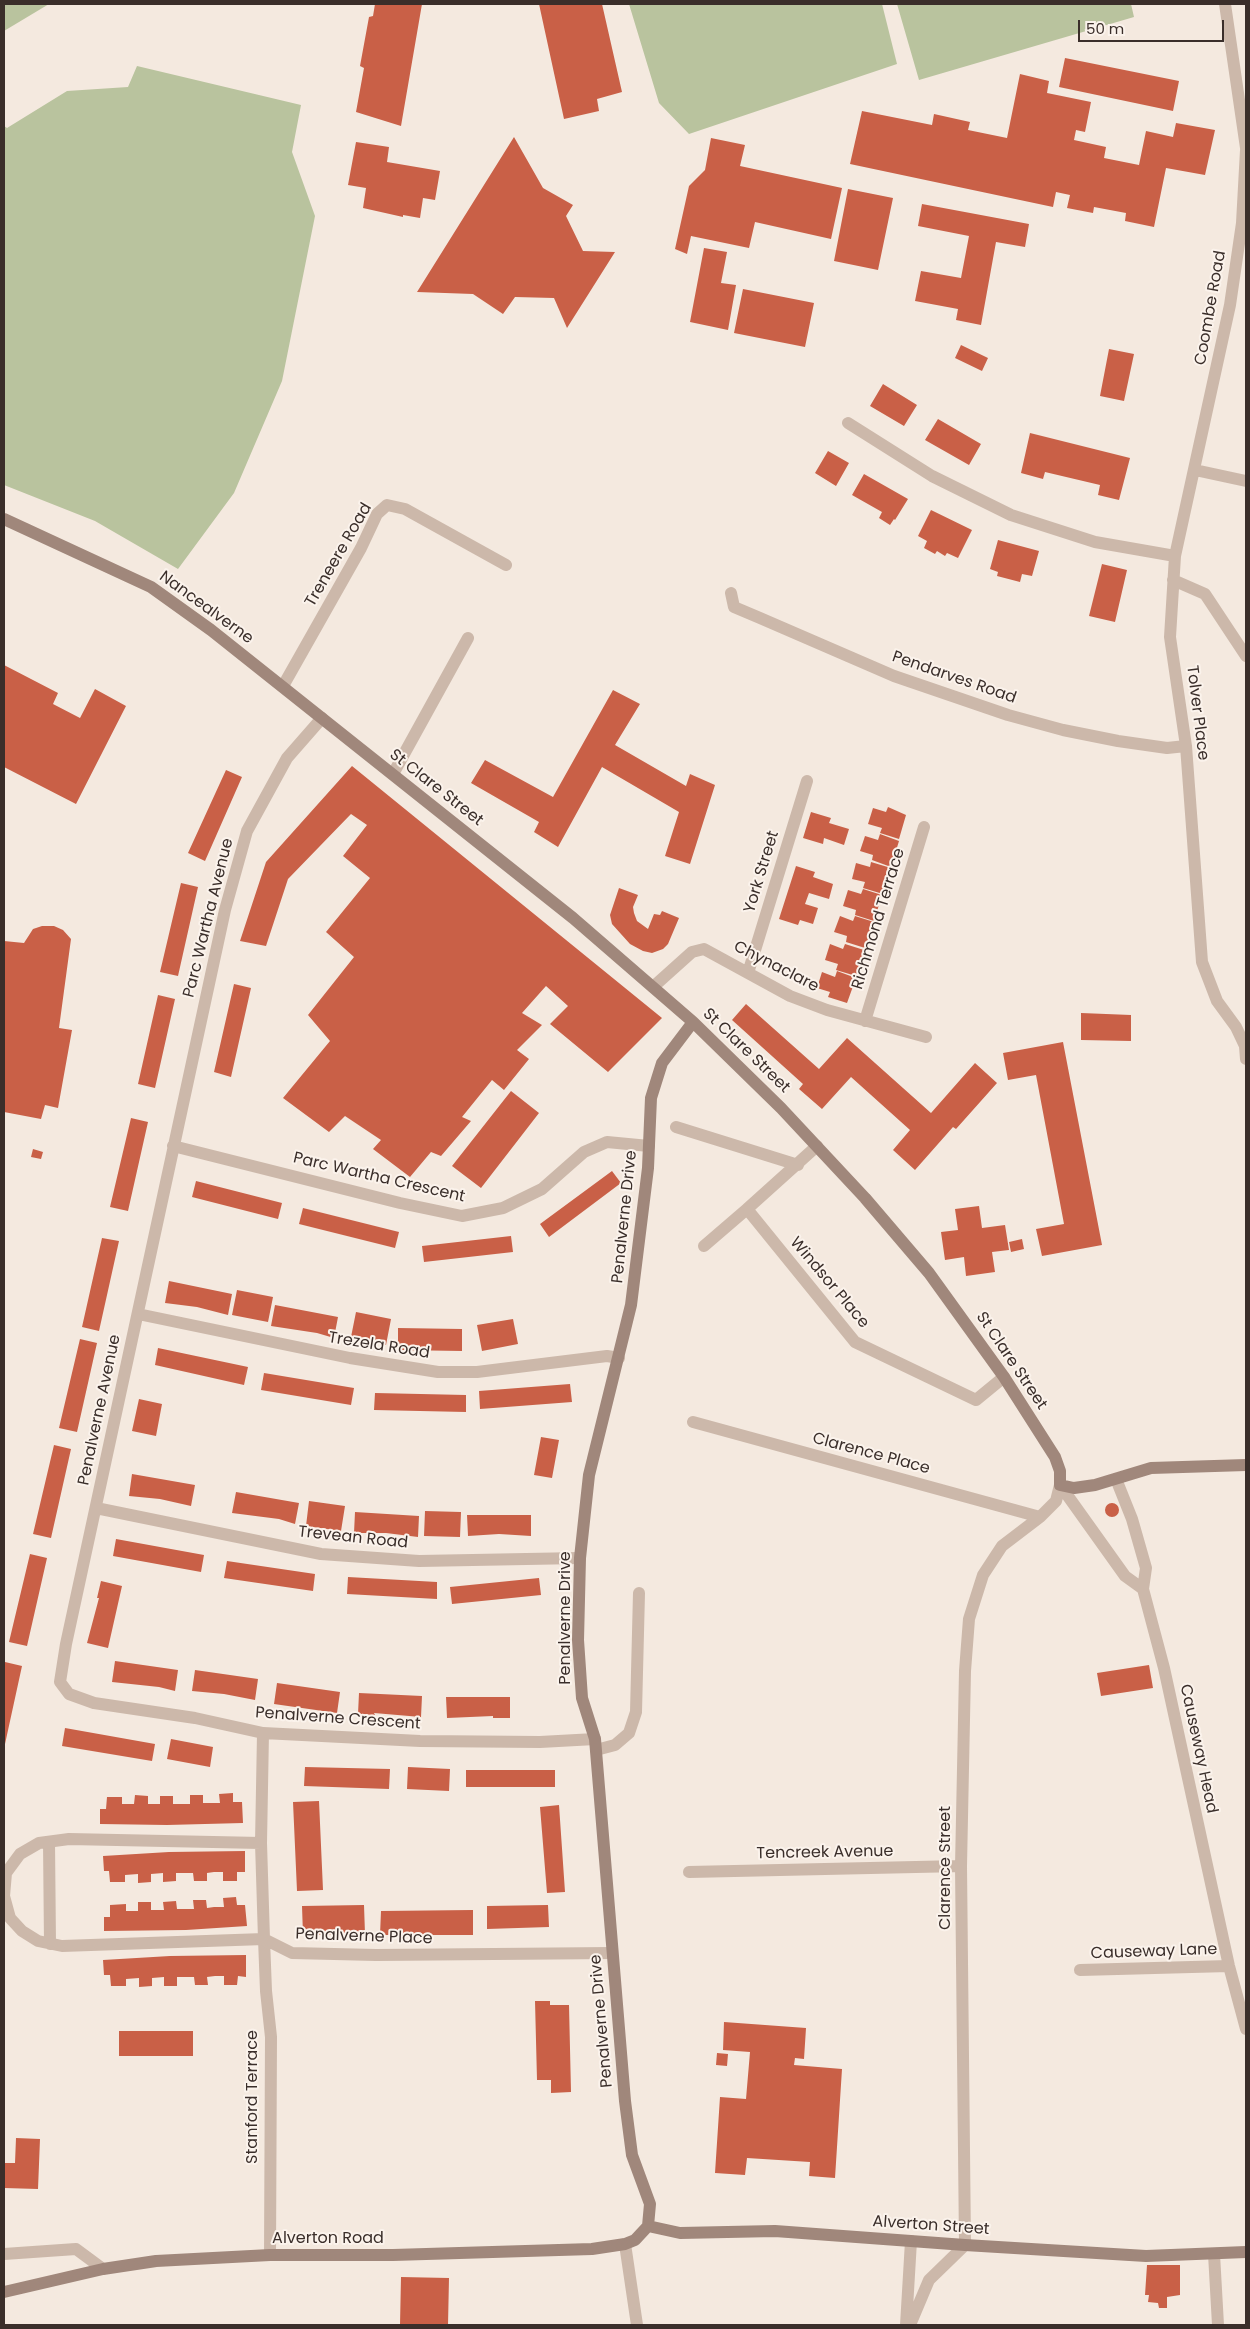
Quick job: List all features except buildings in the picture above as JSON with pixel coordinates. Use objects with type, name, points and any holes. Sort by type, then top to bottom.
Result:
[{"type":"street","name":"Coombe Road","points":[[1195,470],[1230,305],[1242,223],[1246,149],[1225,4]]},
{"type":"street","points":[[848,423],[932,476],[1011,515],[1095,542],[1175,556]]},
{"type":"street","points":[[1195,470],[1246,481]]},
{"type":"street","name":"Tolver Place","points":[[1195,470],[1175,556],[1172,580],[1170,637],[1186,746],[1202,962],[1217,1001],[1236,1027],[1245,1046],[1246,1059]]},
{"type":"street","name":"Treneere Road","points":[[282,686],[362,548],[377,514],[387,505],[405,509],[506,565]]},
{"type":"street","name":"Nancealverne","points":[[4,519],[151,587],[212,630],[322,718]]},
{"type":"street","points":[[1172,580],[1205,594],[1246,656]]},
{"type":"street","name":"Pendarves Road","points":[[731,594],[734,606],[760,618],[894,676],[1008,715],[1063,730],[1118,741],[1167,748],[1186,746]]},
{"type":"street","points":[[394,774],[468,638]]},
{"type":"street","name":"St Clare Street","points":[[322,718],[573,918],[694,1022],[817,1146],[865,1198],[929,1273],[1004,1377],[1055,1457],[1060,1471],[1060,1486]]},
{"type":"street","name":"Parc Wartha Avenue","points":[[173,1146],[225,910],[247,831],[287,758],[322,718]]},
{"type":"street","name":"York Street","points":[[748,973],[806,781]]},
{"type":"street","name":"Richmond Terrace","points":[[865,1021],[924,827]]},
{"type":"street","name":"Chynaclare","points":[[653,987],[692,952],[704,949],[790,996],[827,1010],[926,1036]]},
{"type":"street","name":"Penalverne Drive","points":[[648,2226],[650,2204],[632,2155],[625,2101],[595,1744],[582,1698],[578,1640],[580,1558],[589,1475],[631,1305],[649,1146],[651,1098],[662,1063],[694,1022]]},
{"type":"street","points":[[676,1127],[798,1164]]},
{"type":"street","name":"Parc Wartha Crescent","points":[[173,1146],[400,1203],[462,1216],[503,1208],[542,1189],[584,1152],[607,1142],[649,1146]]},
{"type":"street","name":"Penalverne Avenue","points":[[60,1682],[173,1146]]},
{"type":"street","points":[[704,1246],[817,1146]]},
{"type":"street","name":"Windsor Place","points":[[747,1209],[855,1342],[976,1400],[1004,1377]]},
{"type":"street","name":"Trezela Road","points":[[138,1314],[330,1355],[438,1372],[477,1372],[607,1356],[619,1358]]},
{"type":"street","name":"Clarence Place","points":[[693,1422],[1040,1517]]},
{"type":"street","points":[[1060,1486],[1074,1488],[1116,1479],[1151,1468],[1246,1465]]},
{"type":"street","name":"Causeway Head","points":[[1116,1479],[1132,1519],[1146,1568],[1143,1589],[1164,1668],[1229,1966],[1246,2029]]},
{"type":"street","points":[[1060,1486],[1125,1576],[1143,1589]]},
{"type":"street","name":"Clarence Street","points":[[965,2245],[962,1866],[965,1671],[969,1619],[983,1576],[1002,1546],[1040,1517],[1056,1501],[1060,1486]]},
{"type":"street","name":"Trevean Road","points":[[96,1508],[321,1554],[419,1561],[580,1558]]},
{"type":"street","name":"Penalverne Crescent","points":[[60,1682],[69,1694],[94,1703],[195,1718],[263,1733],[420,1741],[616,1745],[629,1732],[636,1712],[639,1593]]},
{"type":"street","points":[[261,1843],[69,1839],[39,1843],[20,1854],[6,1873],[4,1896],[10,1918],[22,1931],[38,1941],[50,1944],[62,1946],[264,1940],[261,1843],[263,1733]]},
{"type":"street","points":[[49,1842],[50,1944]]},
{"type":"street","name":"Tencreek Avenue","points":[[689,1872],[962,1866]]},
{"type":"street","name":"Penalverne Place","points":[[264,1940],[292,1953],[442,1955],[612,1954]]},
{"type":"street","name":"Stanford Terrace","points":[[264,1940],[266,1991],[271,2038],[270,2255]]},
{"type":"street","name":"Causeway Lane","points":[[1080,1970],[1229,1966]]},
{"type":"street","points":[[637,2325],[626,2244],[636,2240],[648,2226]]},
{"type":"street","name":"Alverton Street","points":[[648,2226],[680,2233],[774,2231],[1146,2256],[1246,2252]]},
{"type":"street","points":[[906,2325],[910,2241]]},
{"type":"street","name":"Alverton Road","points":[[4,2292],[103,2269],[156,2261],[270,2255],[393,2256],[512,2253],[626,2244]]},
{"type":"street","points":[[910,2325],[929,2280],[965,2245]]},
{"type":"street","points":[[4,2254],[76,2249],[103,2269]]},
{"type":"street","points":[[1214,2254],[1218,2325]]},
{"type":"green space","points":[[4,4],[49,4],[4,31]]},
{"type":"green space","points":[[629,4],[882,4],[897,64],[689,134],[659,103]]},
{"type":"green space","points":[[897,4],[1131,4],[1134,17],[919,80]]},
{"type":"green space","points":[[137,66],[301,105],[292,152],[315,216],[282,381],[234,493],[178,569],[95,521],[4,485],[4,126],[7,128],[67,91],[128,87]]}]
